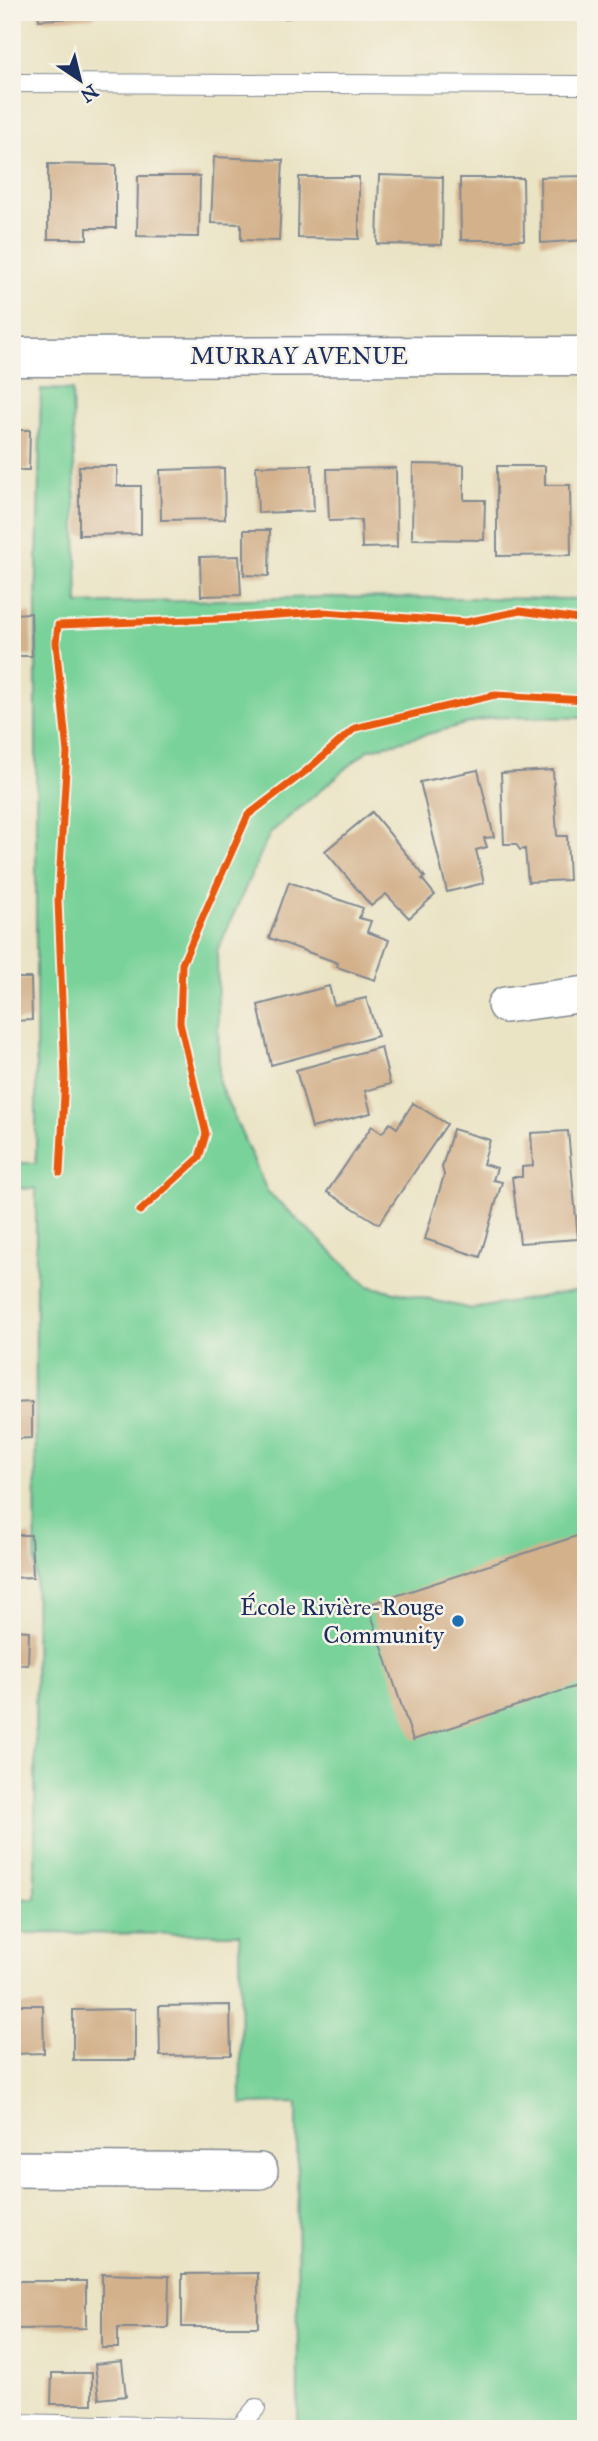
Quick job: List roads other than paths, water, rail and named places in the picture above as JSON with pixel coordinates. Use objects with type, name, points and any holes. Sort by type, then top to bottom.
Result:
[{"type":"street","name":"MURRAY AVENUE","points":[[12,357],[586,356]]},
{"type":"street","points":[[505,1005],[586,994]]},
{"type":"street","points":[[12,2169],[260,2171]]},
{"type":"lane","points":[[12,83],[586,85]]},
{"type":"lane","points":[[12,2423],[239,2428],[256,2408]]},
{"type":"place","name":"École Rivière-Rouge Community","points":[[458,1621]]}]
